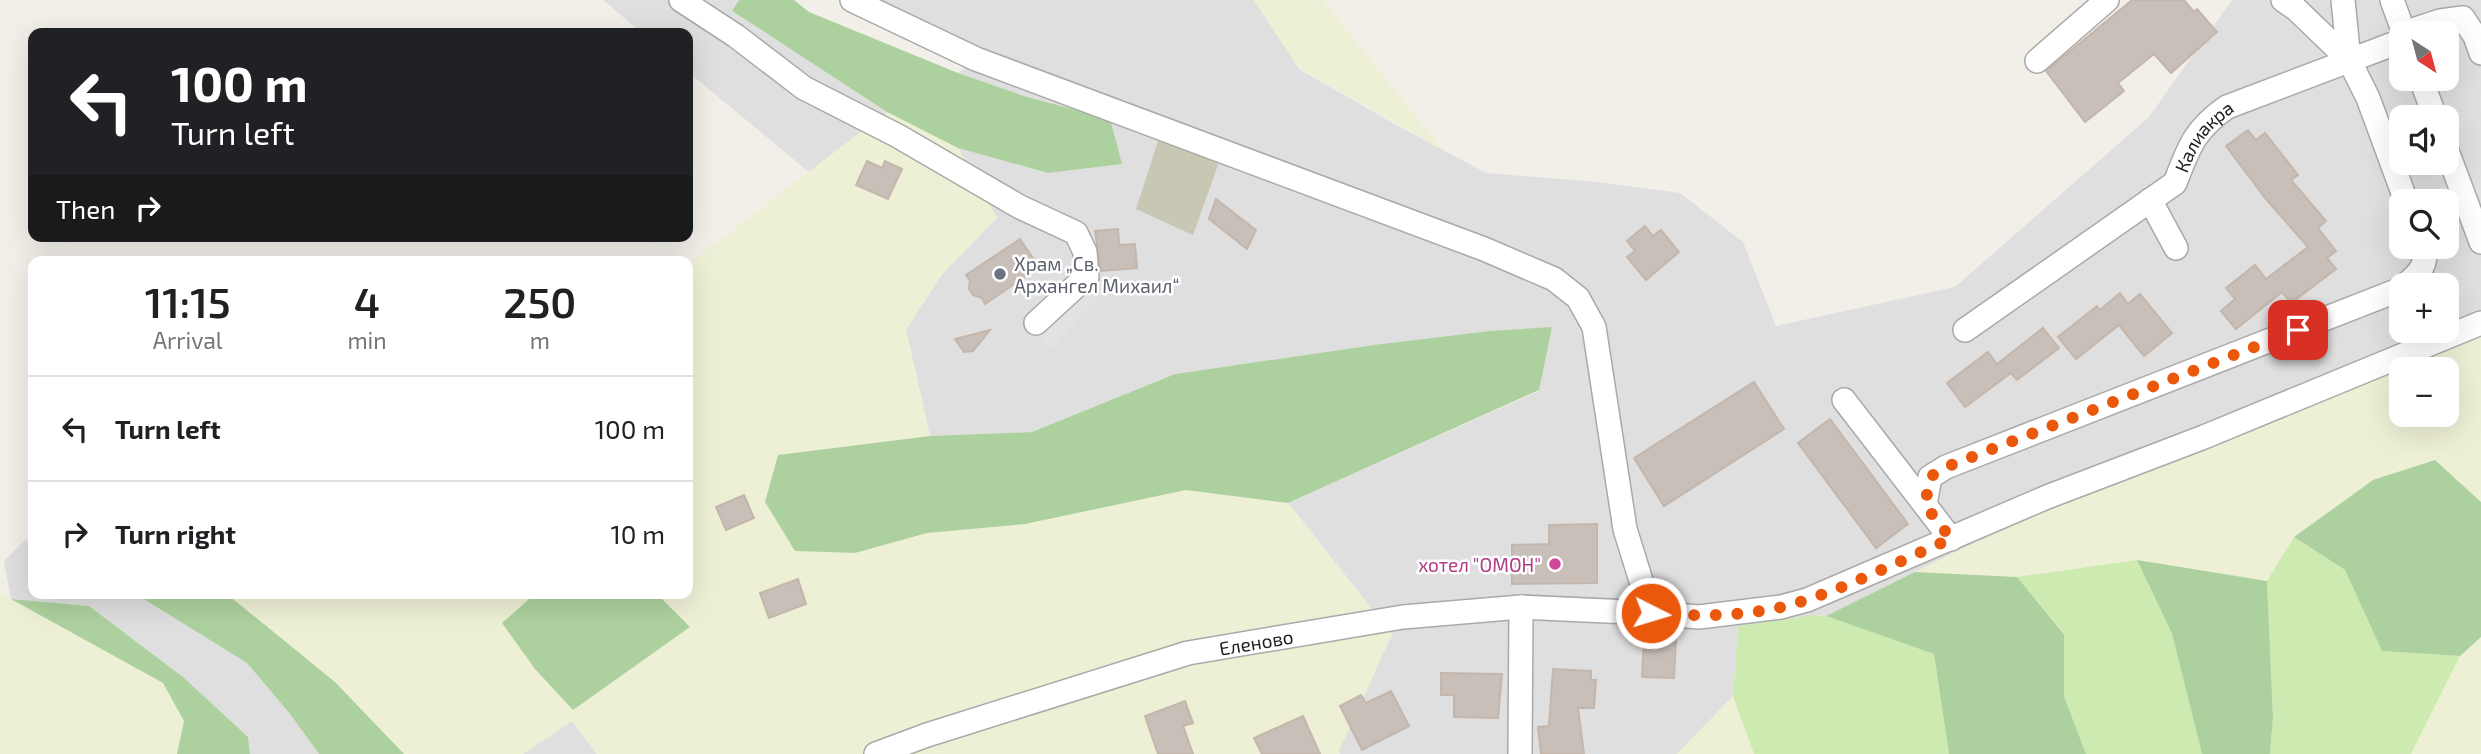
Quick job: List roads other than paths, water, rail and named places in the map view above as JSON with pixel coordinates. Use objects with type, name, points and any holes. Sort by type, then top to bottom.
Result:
[{"type":"street","points":[[681,0],[780,68],[804,88],[898,136],[1020,207],[1076,233],[1085,252],[1087,276],[1036,323]]},
{"type":"street","points":[[852,0],[976,59],[1485,249],[1554,279],[1578,298],[1594,327],[1625,529],[1651,613]]},
{"type":"street","points":[[2037,61],[2107,0]]},
{"type":"street","points":[[2283,0],[2349,60],[2368,98],[2402,189]]},
{"type":"street","points":[[2343,0],[2349,60]]},
{"type":"street","points":[[2392,0],[2400,21]]},
{"type":"street","points":[[2440,21],[2463,18],[2475,36],[2481,53]]},
{"type":"street","name":"Калиакра","points":[[1965,330],[2175,183],[2188,149],[2205,122],[2227,107],[2389,45]]},
{"type":"street","points":[[2459,174],[2475,207],[2481,242]]},
{"type":"street","points":[[2150,200],[2176,248]]},
{"type":"street","points":[[1925,505],[1930,477],[1946,467],[2389,294]]},
{"type":"street","name":"Еленово","points":[[876,754],[927,735],[1188,653],[1403,617],[1521,607],[1699,617],[1781,607],[1807,600],[2047,497],[2228,427],[2481,323]]},
{"type":"street","points":[[1844,400],[1951,539]]},
{"type":"street","points":[[1520,754],[1521,607]]},
{"type":"place","name":"Храм „Св. Архангел Михаил“","points":[[1000,274]]},
{"type":"place","name":"хотел \"ОМОН\"","points":[[1555,564]]}]
